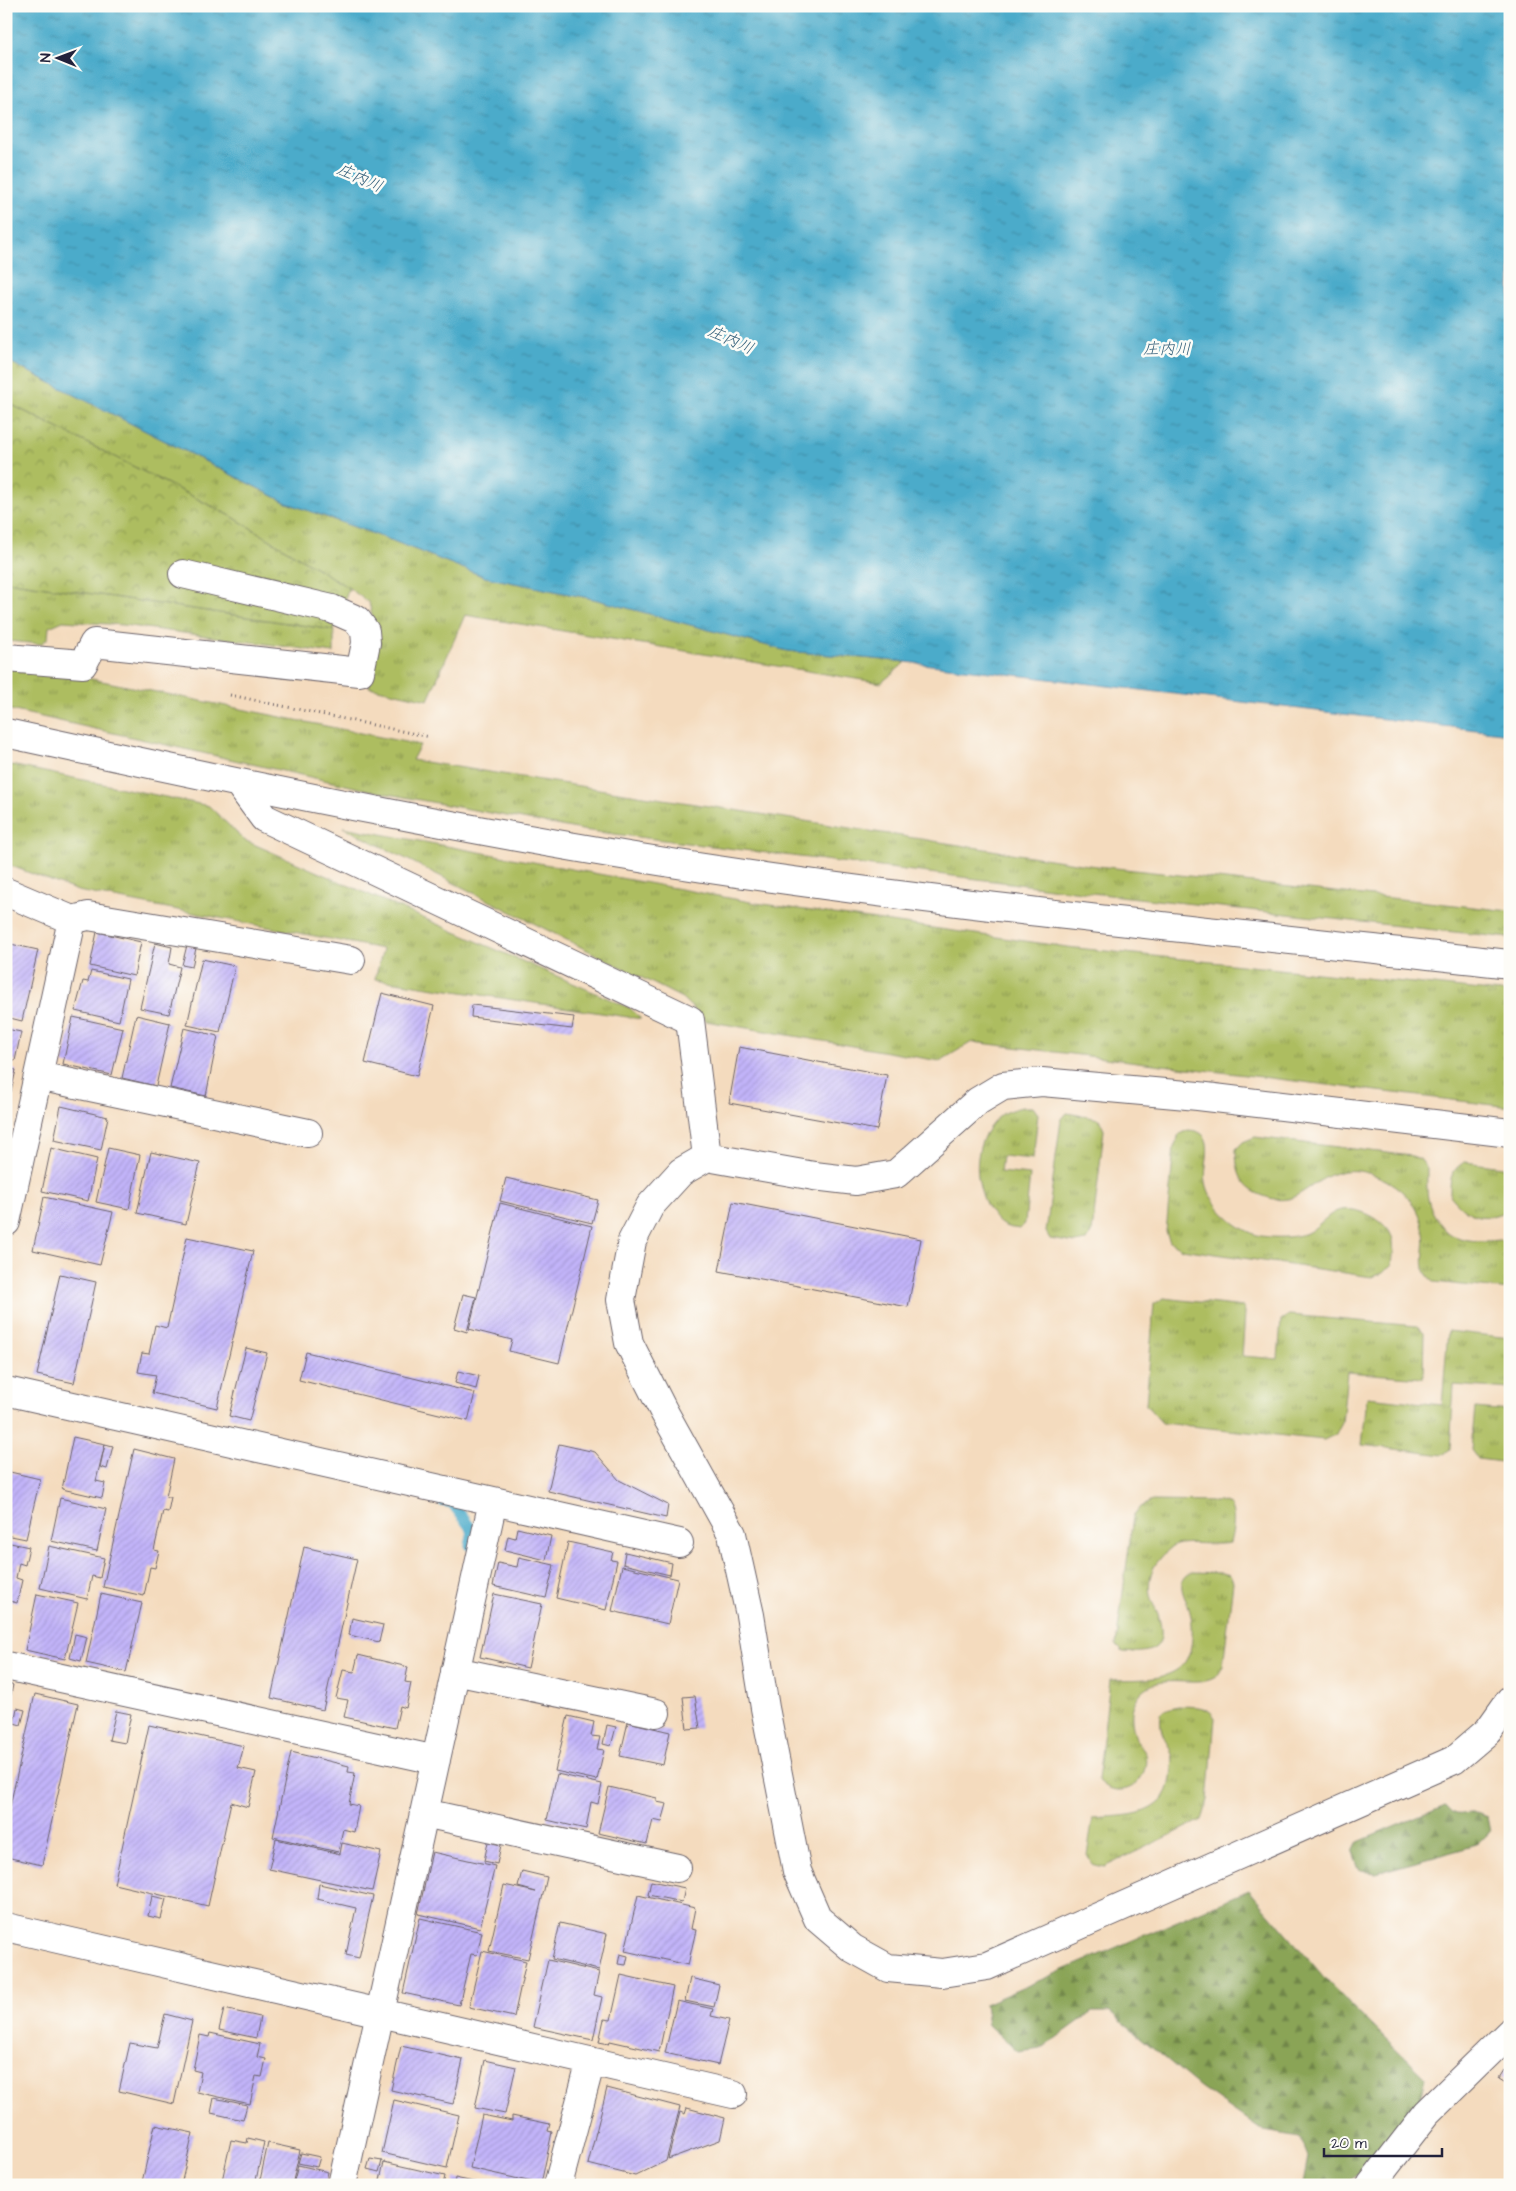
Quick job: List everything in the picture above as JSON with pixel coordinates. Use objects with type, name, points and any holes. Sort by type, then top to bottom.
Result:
[{"type":"street","points":[[6,658],[83,664],[94,643],[360,672],[366,643],[365,631],[357,620],[332,609],[183,574]]},
{"type":"street","points":[[6,733],[238,784],[460,827],[763,877],[1077,917],[1510,964]]},
{"type":"street","points":[[238,784],[264,818],[690,1020],[707,1157]]},
{"type":"street","points":[[6,892],[72,920],[88,916],[351,960]]},
{"type":"street","points":[[6,1222],[16,1128],[38,1076],[72,920]]},
{"type":"street","points":[[38,1076],[308,1133]]},
{"type":"street","points":[[1510,1133],[1198,1096],[1042,1082],[1003,1086],[978,1100],[896,1174],[856,1181],[814,1176],[707,1157],[681,1172],[650,1206],[632,1241],[621,1300],[629,1343],[663,1410],[732,1534],[750,1615],[765,1708],[797,1871],[818,1919],[852,1948],[888,1968],[942,1973],[987,1966],[1454,1760],[1488,1731],[1510,1700]]},
{"type":"street","points":[[6,1391],[679,1543]]},
{"type":"street","points":[[342,2185],[493,1501]]},
{"type":"street","points":[[6,1666],[436,1760]]},
{"type":"street","points":[[456,1671],[656,1713]]},
{"type":"street","points":[[424,1813],[676,1868]]},
{"type":"street","points":[[6,1926],[734,2094]]},
{"type":"street","points":[[1371,2185],[1427,2113],[1510,2032]]},
{"type":"street","points":[[558,2185],[591,2061]]},
{"type":"path","points":[[227,694],[430,737]]},
{"type":"green space","points":[[6,360],[287,503],[388,539],[485,577],[594,599],[787,651],[906,662],[881,683],[465,615],[428,700],[369,687],[378,638],[369,603],[349,588],[231,516],[6,402]]},
{"type":"green space","points":[[6,402],[231,516],[349,588],[334,630],[6,581]]},
{"type":"green space","points":[[6,581],[334,630],[334,653],[123,625],[63,621],[49,627],[48,638],[41,644],[6,641]]},
{"type":"green space","points":[[6,667],[47,670],[420,745],[412,760],[1088,865],[1510,911],[1510,938],[1082,892],[582,830],[377,792],[6,709]]},
{"type":"green space","points":[[6,764],[209,806],[244,840],[630,1008],[641,1019],[375,979],[383,949],[78,891],[6,864]]},
{"type":"green space","points":[[343,827],[756,903],[1067,947],[1510,993],[1510,1107],[972,1042],[940,1061],[706,1021],[682,998]]},
{"type":"green space","points":[[1022,1107],[1033,1107],[1038,1114],[1033,1159],[1002,1156],[1000,1172],[1030,1175],[1025,1223],[1020,1229],[1002,1225],[992,1215],[982,1195],[977,1171],[980,1146],[992,1124],[1001,1115]]},
{"type":"green space","points":[[1067,1113],[1099,1119],[1104,1130],[1092,1233],[1086,1241],[1076,1243],[1050,1239],[1046,1232],[1061,1120]]},
{"type":"green space","points":[[1188,1130],[1198,1132],[1204,1136],[1207,1142],[1205,1174],[1213,1200],[1226,1216],[1243,1229],[1261,1236],[1296,1236],[1311,1231],[1335,1212],[1352,1210],[1361,1212],[1378,1220],[1390,1233],[1393,1241],[1392,1264],[1383,1273],[1372,1277],[1182,1249],[1170,1242],[1166,1232],[1174,1147],[1179,1135]]},
{"type":"green space","points":[[1255,1137],[1412,1156],[1420,1159],[1427,1168],[1427,1190],[1430,1207],[1449,1233],[1458,1238],[1473,1241],[1510,1238],[1510,1290],[1434,1282],[1425,1271],[1423,1260],[1425,1240],[1422,1221],[1417,1211],[1404,1193],[1375,1175],[1354,1171],[1337,1173],[1330,1175],[1289,1199],[1274,1199],[1254,1192],[1244,1182],[1238,1171],[1236,1149],[1243,1142]]},
{"type":"green space","points":[[1465,1162],[1510,1168],[1510,1209],[1484,1217],[1470,1213],[1456,1202],[1450,1195],[1451,1180],[1456,1168]]},
{"type":"green space","points":[[1164,1298],[1243,1307],[1245,1313],[1242,1356],[1278,1359],[1281,1320],[1289,1315],[1417,1326],[1424,1332],[1423,1378],[1347,1372],[1342,1423],[1336,1434],[1324,1440],[1162,1423],[1146,1405],[1154,1304]]},
{"type":"green space","points":[[1448,1331],[1510,1338],[1510,1389],[1454,1385],[1450,1449],[1443,1455],[1362,1445],[1367,1397],[1442,1405]]},
{"type":"green space","points":[[1475,1408],[1510,1411],[1510,1463],[1478,1459],[1471,1449]]},
{"type":"green space","points":[[1152,1501],[1220,1502],[1230,1505],[1233,1518],[1232,1533],[1230,1543],[1181,1544],[1173,1546],[1165,1553],[1154,1568],[1149,1586],[1151,1598],[1161,1626],[1159,1642],[1156,1647],[1143,1652],[1123,1652],[1116,1645],[1133,1516],[1140,1507]]},
{"type":"green space","points":[[1192,1572],[1222,1573],[1230,1575],[1233,1582],[1223,1666],[1219,1674],[1214,1678],[1193,1682],[1159,1683],[1149,1687],[1140,1694],[1133,1707],[1132,1719],[1138,1743],[1145,1753],[1145,1767],[1140,1779],[1131,1787],[1118,1790],[1109,1788],[1098,1780],[1110,1680],[1154,1678],[1171,1673],[1183,1664],[1192,1643],[1192,1627],[1189,1608],[1182,1590],[1182,1582],[1187,1574]]},
{"type":"green space","points":[[1178,1706],[1204,1708],[1215,1718],[1208,1801],[1202,1820],[1104,1867],[1092,1864],[1087,1855],[1093,1818],[1130,1815],[1142,1812],[1152,1808],[1161,1801],[1167,1791],[1171,1778],[1173,1759],[1161,1728],[1161,1714],[1167,1709]]},
{"type":"green space","points":[[1446,1805],[1456,1814],[1476,1813],[1487,1817],[1490,1832],[1477,1845],[1376,1873],[1360,1871],[1353,1852],[1358,1842]]},
{"type":"green space","points":[[1249,1890],[1330,1984],[1426,2078],[1421,2099],[1367,2166],[1343,2185],[1306,2185],[1303,2183],[1308,2157],[1300,2137],[1263,2131],[1200,2087],[1110,2012],[1092,2012],[1041,2049],[1018,2052],[988,2025],[985,2004]]},
{"type":"water","name":"庄内川","points":[[6,6],[1510,6],[1510,734],[906,662],[787,651],[594,599],[485,577],[388,539],[287,503],[6,360]]},
{"type":"building","points":[[97,932],[141,942],[134,976],[90,966]]},
{"type":"building","points":[[6,943],[38,950],[22,1021],[6,1017]]},
{"type":"building","points":[[155,943],[172,947],[169,964],[180,967],[169,1014],[140,1008]]},
{"type":"building","points":[[187,945],[196,948],[192,967],[182,965]]},
{"type":"building","points":[[202,959],[235,966],[220,1032],[187,1025]]},
{"type":"building","points":[[91,971],[128,979],[119,1021],[75,1011],[83,981],[88,982]]},
{"type":"building","points":[[382,993],[434,1006],[417,1076],[365,1063]]},
{"type":"building","points":[[472,1005],[574,1017],[572,1029],[471,1017]]},
{"type":"building","points":[[136,1015],[170,1023],[156,1086],[122,1078]]},
{"type":"building","points":[[73,1017],[123,1028],[112,1075],[63,1064]]},
{"type":"building","points":[[184,1028],[218,1036],[206,1096],[170,1088]]},
{"type":"building","points":[[6,1029],[21,1032],[15,1061],[6,1059]]},
{"type":"building","points":[[739,1047],[887,1075],[877,1130],[729,1103]]},
{"type":"building","points":[[6,1068],[16,1070],[11,1092],[6,1091]]},
{"type":"building","points":[[61,1106],[108,1117],[101,1150],[54,1140]]},
{"type":"building","points":[[51,1148],[97,1159],[88,1201],[42,1191]]},
{"type":"building","points":[[108,1148],[140,1155],[129,1209],[96,1202]]},
{"type":"building","points":[[151,1152],[200,1163],[186,1224],[137,1213]]},
{"type":"building","points":[[506,1178],[598,1200],[592,1223],[500,1201]]},
{"type":"building","points":[[44,1197],[113,1212],[100,1265],[33,1250]]},
{"type":"building","points":[[733,1202],[921,1239],[908,1307],[719,1271]]},
{"type":"building","points":[[500,1203],[592,1226],[559,1363],[509,1351],[512,1340],[469,1329]]},
{"type":"building","points":[[187,1237],[253,1251],[217,1408],[152,1393],[156,1375],[138,1372],[142,1353],[149,1354],[155,1325],[167,1328]]},
{"type":"building","points":[[60,1274],[96,1282],[74,1383],[37,1375]]},
{"type":"building","points":[[463,1294],[476,1297],[467,1332],[454,1328]]},
{"type":"building","points":[[246,1348],[267,1353],[249,1421],[229,1416]]},
{"type":"building","points":[[306,1352],[475,1393],[468,1421],[299,1380]]},
{"type":"building","points":[[458,1371],[479,1376],[476,1389],[455,1383]]},
{"type":"building","points":[[73,1437],[105,1444],[96,1481],[105,1483],[102,1498],[62,1489]]},
{"type":"building","points":[[105,1444],[113,1446],[107,1469],[100,1467]]},
{"type":"building","points":[[559,1444],[595,1452],[619,1480],[668,1505],[666,1518],[548,1491]]},
{"type":"building","points":[[134,1449],[174,1459],[166,1497],[171,1497],[168,1512],[163,1511],[154,1550],[159,1551],[155,1568],[150,1567],[144,1596],[103,1587]]},
{"type":"building","points":[[6,1471],[40,1479],[26,1539],[6,1535]]},
{"type":"building","points":[[60,1498],[106,1509],[97,1551],[51,1541]]},
{"type":"building","points":[[517,1528],[551,1536],[546,1560],[505,1550],[508,1536],[515,1538]]},
{"type":"building","points":[[6,1542],[29,1547],[25,1565],[19,1563],[16,1578],[22,1580],[17,1603],[6,1600]]},
{"type":"building","points":[[568,1542],[613,1552],[611,1560],[617,1561],[606,1610],[556,1598]]},
{"type":"building","points":[[49,1546],[104,1558],[100,1578],[92,1576],[87,1599],[40,1588]]},
{"type":"building","points":[[304,1547],[357,1559],[323,1710],[271,1698]]},
{"type":"building","points":[[625,1552],[672,1563],[670,1575],[623,1564]]},
{"type":"building","points":[[519,1557],[554,1565],[546,1598],[493,1586],[498,1563],[517,1567]]},
{"type":"building","points":[[622,1566],[678,1579],[668,1624],[612,1611]]},
{"type":"building","points":[[37,1594],[78,1603],[65,1659],[25,1650]]},
{"type":"building","points":[[101,1594],[142,1603],[126,1672],[86,1663]]},
{"type":"building","points":[[494,1594],[542,1604],[528,1668],[480,1657]]},
{"type":"building","points":[[352,1618],[383,1625],[379,1642],[349,1635]]},
{"type":"building","points":[[75,1634],[87,1637],[81,1661],[70,1658]]},
{"type":"building","points":[[358,1655],[408,1667],[405,1682],[411,1683],[406,1708],[400,1706],[395,1728],[344,1717],[348,1700],[336,1698],[343,1670],[354,1672]]},
{"type":"building","points":[[6,1683],[13,1685],[7,1712],[6,1712]]},
{"type":"building","points":[[35,1694],[78,1704],[42,1865],[6,1857],[6,1824]]},
{"type":"building","points":[[695,1696],[700,1728],[687,1729],[683,1697]]},
{"type":"building","points":[[17,1708],[25,1710],[21,1725],[14,1723]]},
{"type":"building","points":[[116,1711],[131,1714],[125,1743],[109,1740]]},
{"type":"building","points":[[568,1716],[594,1722],[591,1736],[600,1737],[597,1749],[604,1750],[597,1780],[555,1771]]},
{"type":"building","points":[[628,1722],[670,1732],[663,1765],[620,1756]]},
{"type":"building","points":[[149,1725],[244,1746],[238,1768],[256,1772],[248,1807],[231,1802],[208,1906],[114,1884]]},
{"type":"building","points":[[607,1725],[616,1727],[611,1746],[603,1744]]},
{"type":"building","points":[[291,1752],[349,1766],[348,1772],[355,1773],[349,1804],[359,1806],[354,1832],[343,1829],[338,1852],[273,1837]]},
{"type":"building","points":[[557,1774],[602,1784],[598,1804],[591,1802],[586,1829],[547,1820]]},
{"type":"building","points":[[609,1787],[657,1798],[657,1802],[667,1804],[662,1822],[653,1820],[647,1844],[598,1833]]},
{"type":"building","points":[[276,1839],[340,1854],[342,1843],[381,1852],[372,1891],[269,1869]]},
{"type":"building","points":[[488,1842],[501,1845],[497,1864],[484,1861]]},
{"type":"building","points":[[432,1852],[495,1866],[480,1928],[418,1914]]},
{"type":"building","points":[[522,1871],[547,1877],[528,1959],[489,1951],[504,1885],[536,1892],[518,1887]]},
{"type":"building","points":[[651,1881],[685,1888],[682,1902],[648,1895]]},
{"type":"building","points":[[319,1884],[373,1896],[359,1958],[346,1955],[356,1908],[317,1899]]},
{"type":"building","points":[[638,1895],[695,1908],[691,1929],[696,1930],[688,1965],[625,1951]]},
{"type":"building","points":[[152,1896],[166,1899],[161,1919],[148,1916]]},
{"type":"building","points":[[420,1918],[482,1932],[477,1955],[471,1954],[459,2005],[403,1993]]},
{"type":"building","points":[[560,1923],[607,1934],[599,1970],[552,1959]]},
{"type":"building","points":[[482,1951],[526,1961],[514,2017],[469,2007]]},
{"type":"building","points":[[620,1954],[628,1956],[626,1965],[618,1964]]},
{"type":"building","points":[[548,1960],[599,1972],[594,1995],[602,1997],[593,2040],[533,2027]]},
{"type":"building","points":[[621,1975],[673,1987],[659,2052],[610,2041],[609,2044],[599,2042],[604,2019],[611,2020]]},
{"type":"building","points":[[690,1978],[719,1985],[714,2007],[685,2001]]},
{"type":"building","points":[[677,2001],[713,2009],[711,2016],[729,2020],[718,2065],[665,2053]]},
{"type":"building","points":[[224,2009],[260,2017],[256,2038],[219,2030]]},
{"type":"building","points":[[165,2014],[192,2021],[174,2104],[119,2091],[130,2043],[157,2048]]},
{"type":"building","points":[[210,2033],[260,2044],[257,2057],[266,2059],[262,2077],[256,2076],[250,2104],[197,2092],[201,2072],[193,2070],[200,2035],[209,2037]]},
{"type":"building","points":[[401,2046],[463,2060],[453,2104],[391,2090]]},
{"type":"building","points":[[485,2060],[516,2067],[505,2114],[475,2108]]},
{"type":"building","points":[[1510,2062],[1510,2084],[1500,2078]]},
{"type":"building","points":[[607,2088],[680,2107],[666,2161],[635,2176],[588,2164]]},
{"type":"building","points":[[214,2098],[247,2105],[243,2120],[211,2113]]},
{"type":"building","points":[[394,2100],[459,2115],[447,2168],[382,2153]]},
{"type":"building","points":[[687,2108],[725,2118],[720,2140],[668,2159],[680,2112],[685,2114]]},
{"type":"building","points":[[482,2115],[512,2121],[512,2116],[550,2124],[548,2131],[552,2132],[541,2184],[470,2168]]},
{"type":"building","points":[[155,2125],[193,2133],[181,2185],[154,2185],[142,2182]]},
{"type":"building","points":[[248,2138],[264,2142],[255,2185],[221,2185],[231,2140],[247,2143]]},
{"type":"building","points":[[268,2143],[300,2150],[292,2185],[259,2185]]},
{"type":"building","points":[[301,2153],[320,2157],[317,2167],[298,2163]]},
{"type":"building","points":[[370,2159],[382,2161],[379,2172],[367,2169]]},
{"type":"building","points":[[384,2162],[445,2176],[443,2185],[379,2185]]},
{"type":"building","points":[[298,2165],[328,2172],[325,2185],[293,2185]]},
{"type":"building","points":[[455,2178],[483,2184],[483,2185],[454,2185]]},
{"type":"waterway","points":[[442,1501],[452,1503],[473,1531],[470,1545]]}]
